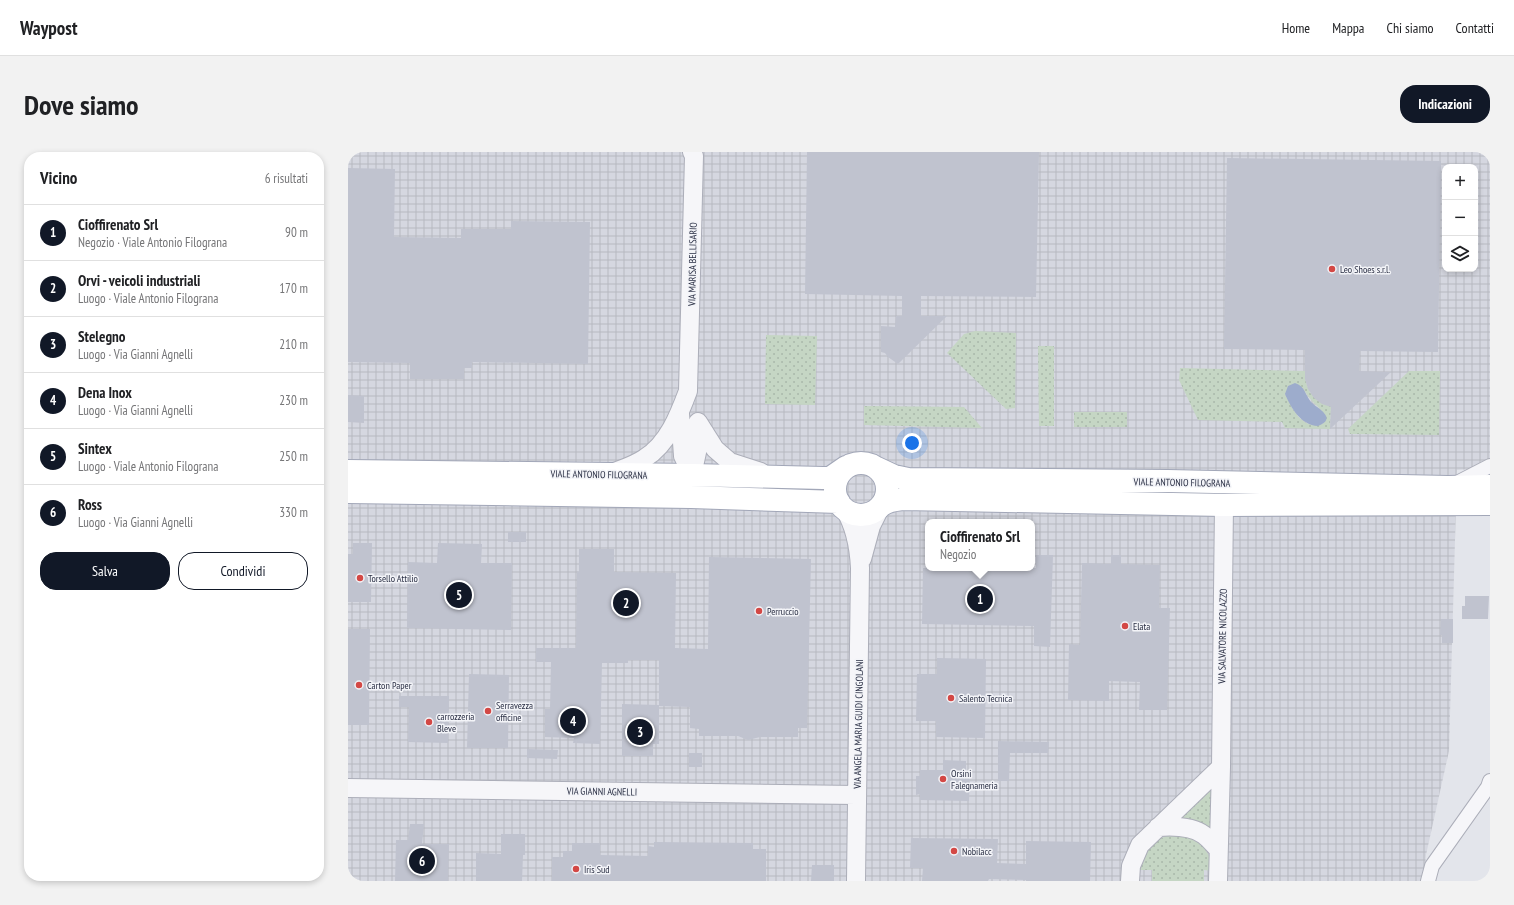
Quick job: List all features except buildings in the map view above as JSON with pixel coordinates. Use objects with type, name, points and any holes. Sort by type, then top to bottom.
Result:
[{"type":"main road","points":[[881,506],[886,498],[888,490],[887,482],[883,474],[877,468],[862,462],[846,467],[840,473],[837,479],[836,494],[841,505],[851,513],[859,515],[875,511],[881,506],[885,502],[904,499],[1224,505],[1490,504]]},
{"type":"main road","name":"VIALE ANTONIO FILOGRANA","points":[[348,471],[830,478],[846,467]]},
{"type":"main road","name":"VIALE ANTONIO FILOGRANA","points":[[877,468],[894,476],[908,480],[1168,481],[1448,487],[1490,486]]},
{"type":"main road","points":[[691,497],[692,475]]},
{"type":"main road","points":[[348,492],[691,497],[841,505]]},
{"type":"street","name":"VIA MARISA BELLISARIO","points":[[609,474],[646,458],[664,440],[680,414],[688,391],[694,156],[692,152]]},
{"type":"street","name":"VIA MARISA BELLISARIO","points":[[689,376],[698,422],[699,443],[692,475]]},
{"type":"street","name":"VIA MARISA BELLISARIO","points":[[680,414],[683,456],[692,475]]},
{"type":"street","name":"VIA MARISA BELLISARIO","points":[[698,422],[715,449],[730,462],[777,477]]},
{"type":"street","points":[[1448,487],[1490,466]]},
{"type":"street","points":[[1168,481],[1168,504]]},
{"type":"street","points":[[841,505],[850,518],[859,553],[860,568]]},
{"type":"street","name":"VIA SALVATORE NICOLAZZO","points":[[1218,881],[1224,505]]},
{"type":"street","points":[[860,568],[871,526],[881,506]]},
{"type":"street","name":"VIA ANGELA MARIA GUIDI CINGOLANI","points":[[856,881],[860,568]]},
{"type":"street","points":[[1130,881],[1131,866],[1140,845],[1221,767]]},
{"type":"street","points":[[1428,881],[1432,866],[1488,787],[1490,781]]},
{"type":"street","name":"VIA GIANNI AGNELLI","points":[[348,788],[856,795]]},
{"type":"street","points":[[1158,827],[1173,826],[1188,829],[1204,835],[1218,849]]},
{"type":"shaded area","points":[[348,152],[1490,152],[1490,468],[1457,470],[1449,751],[1426,855],[1424,881],[348,881]]},
{"type":"green space","points":[[975,331],[1016,333],[1015,408],[1006,409],[947,353],[964,334]]},
{"type":"green space","points":[[766,335],[817,336],[815,405],[765,404]]},
{"type":"green space","points":[[1038,346],[1054,346],[1054,426],[1039,426]]},
{"type":"green space","points":[[1180,368],[1305,371],[1308,389],[1319,401],[1331,406],[1330,429],[1285,428],[1282,422],[1198,420],[1179,380]],"holes":[[[1303,388],[1326,416],[1325,421],[1322,424],[1309,424],[1301,419],[1294,411],[1285,394]]]},
{"type":"green space","points":[[1409,371],[1440,371],[1439,435],[1350,434],[1348,429]]},
{"type":"green space","points":[[864,406],[964,407],[982,428],[864,425]]},
{"type":"green space","points":[[1074,412],[1127,412],[1127,427],[1074,427]]},
{"type":"green space","points":[[1212,784],[1211,833],[1174,821]]},
{"type":"green space","points":[[1169,835],[1186,837],[1199,843],[1204,848],[1208,854],[1213,871],[1204,870],[1204,881],[1152,881],[1152,870],[1138,870],[1148,847],[1156,841]]},
{"type":"water","points":[[1295,383],[1301,386],[1311,402],[1325,414],[1326,420],[1324,423],[1318,426],[1312,425],[1297,415],[1285,394],[1288,386]]},
{"type":"place","name":"Leo Shoes s.r.l.","points":[[1332,269]]},
{"type":"place","name":"Torsello Attilio","points":[[360,578]]},
{"type":"place","name":"Sintex","points":[[459,595]]},
{"type":"place","name":"Cioffirenato Srl","points":[[980,599]]},
{"type":"place","name":"Orvi - veicoli industriali","points":[[626,603]]},
{"type":"place","name":"Perruccio","points":[[759,611]]},
{"type":"place","name":"Elata","points":[[1125,626]]},
{"type":"place","name":"Carton Paper","points":[[359,685]]},
{"type":"place","name":"Salento Tecnica","points":[[951,698]]},
{"type":"place","name":"Serravezza officine","points":[[488,711]]},
{"type":"place","name":"Dena Inox","points":[[573,721]]},
{"type":"place","name":"carrozzeria Bleve","points":[[429,722]]},
{"type":"place","name":"Stelegno","points":[[640,732]]},
{"type":"place","name":"Orsini Falegnameria","points":[[943,779]]},
{"type":"place","name":"Nobilacc","points":[[954,851]]},
{"type":"place","name":"Ross","points":[[422,861]]},
{"type":"place","name":"Iris Sud","points":[[576,869]]}]
